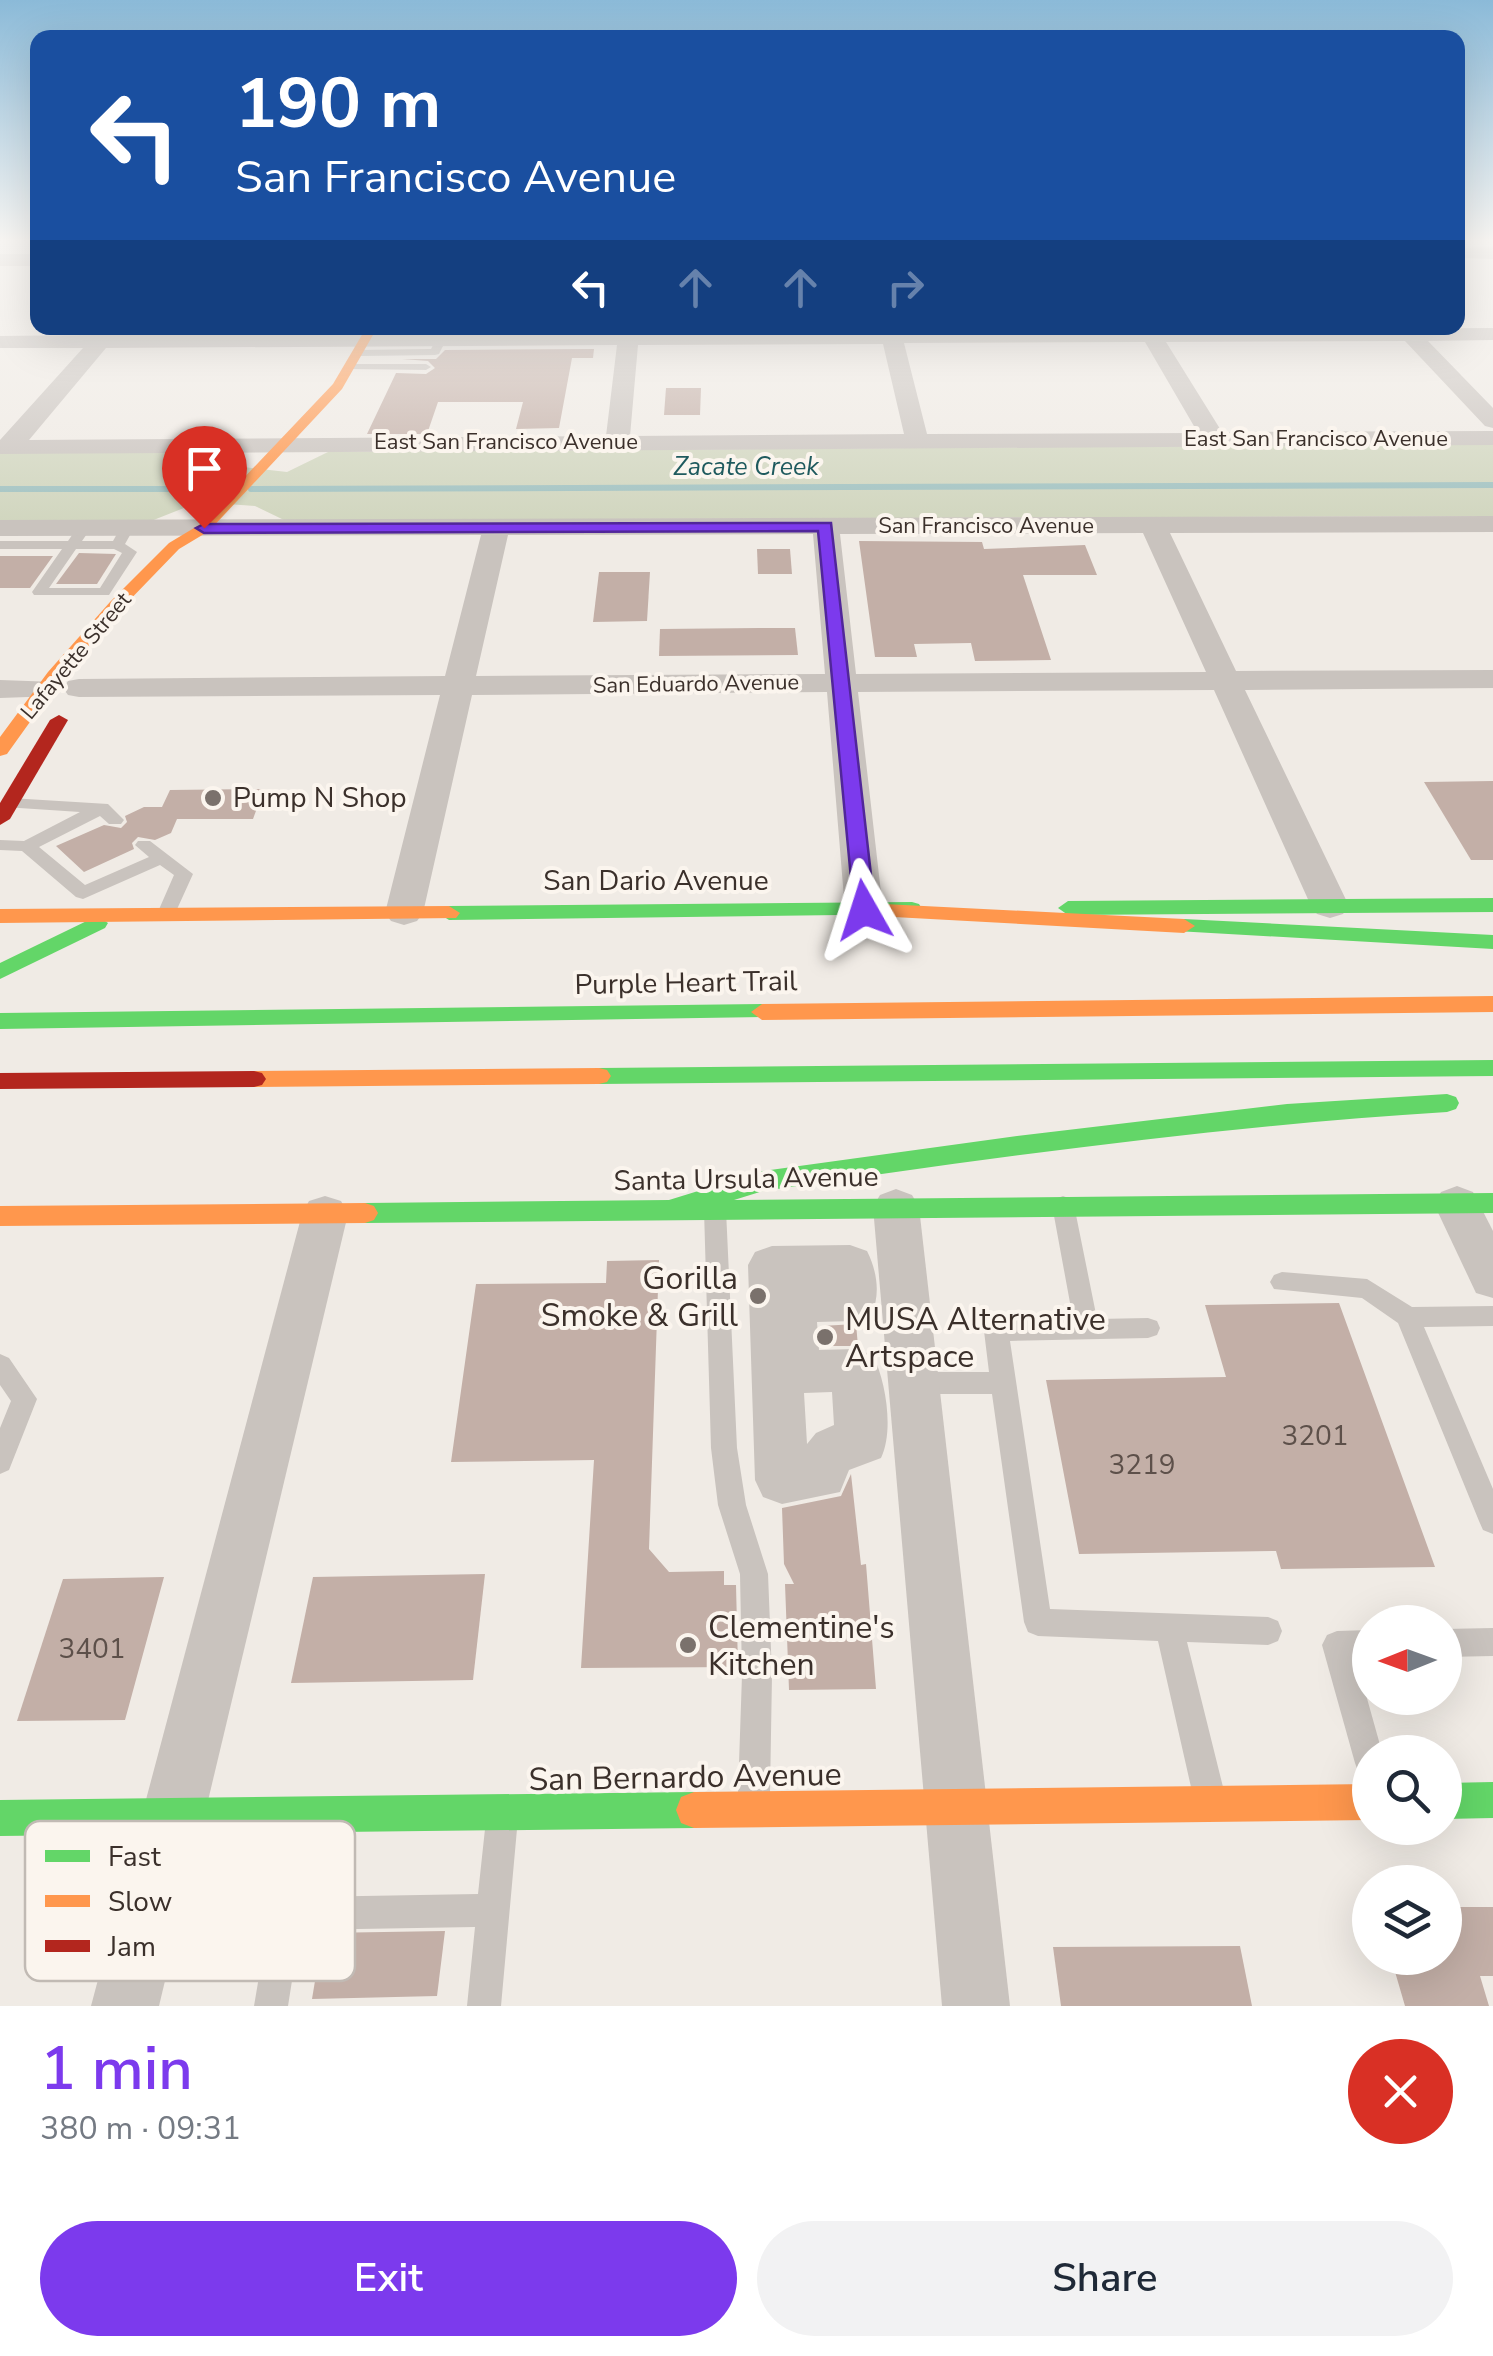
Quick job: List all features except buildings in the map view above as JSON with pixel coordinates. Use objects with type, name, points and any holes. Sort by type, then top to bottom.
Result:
[{"type":"main road","name":"Lafayette Street","points":[[0,750],[45,688],[114,577],[160,561],[174,546],[204,528],[285,443],[362,347]]},
{"type":"main road","name":"Lafayette Street","points":[[125,630],[201,548],[204,528]]},
{"type":"main road","name":"Lafayette Street","points":[[5,811],[86,678]]},
{"type":"main road","name":"San Dario Avenue","points":[[0,916],[80,904],[118,914],[1493,905]]},
{"type":"main road","points":[[864,910],[1493,942]]},
{"type":"main road","points":[[0,972],[63,936],[118,914]]},
{"type":"main road","name":"Purple Heart Trail","points":[[0,1021],[1493,1004]]},
{"type":"main road","points":[[0,1081],[1493,1068]]},
{"type":"main road","points":[[670,1210],[763,1181],[1016,1144],[1287,1114],[1474,1101]]},
{"type":"main road","name":"Santa Ursula Avenue","points":[[0,1216],[1475,1203]]},
{"type":"main road","points":[[1462,1801],[1493,1800]]},
{"type":"main road","name":"San Bernardo Avenue","points":[[0,1818],[1352,1802]]},
{"type":"street","points":[[0,342],[92,335]]},
{"type":"street","points":[[6,446],[104,335]]},
{"type":"street","points":[[125,335],[362,347],[442,338],[554,335]]},
{"type":"street","points":[[617,442],[629,335]]},
{"type":"street","points":[[892,335],[917,440]]},
{"type":"street","points":[[1152,335],[1214,439]]},
{"type":"street","points":[[1412,335],[1493,420]]},
{"type":"street","name":"East San Francisco Avenue","points":[[6,446],[1493,438]]},
{"type":"street","name":"San Francisco Avenue","points":[[0,528],[78,537],[122,537],[204,528],[1493,524]]},
{"type":"street","points":[[1153,525],[1330,906]]},
{"type":"street","points":[[826,526],[864,910]]},
{"type":"street","points":[[404,913],[496,528]]},
{"type":"street","name":"San Eduardo Avenue","points":[[86,678],[458,686],[1493,678]]},
{"type":"street","points":[[0,689],[45,688]]},
{"type":"street","points":[[1475,1203],[1493,1279]]},
{"type":"street","points":[[896,1207],[976,2006]]},
{"type":"street","points":[[171,1821],[325,1214]]},
{"type":"street","points":[[850,1264],[854,1301],[791,1303],[795,1372],[855,1370],[862,1442],[845,1442],[830,1452],[820,1474],[782,1480],[772,1265],[850,1264]]},
{"type":"street","points":[[124,2006],[130,1981]]},
{"type":"lane","points":[[362,347],[426,366]]},
{"type":"lane","points":[[0,545],[78,537]]},
{"type":"lane","points":[[78,537],[61,570],[38,592],[114,577],[130,552],[122,537]]},
{"type":"lane","points":[[0,844],[27,846],[108,814],[5,811]]},
{"type":"lane","points":[[144,845],[184,874],[166,914]]},
{"type":"lane","points":[[27,846],[80,904],[122,875],[161,858]]},
{"type":"lane","points":[[107,862],[122,875]]},
{"type":"lane","points":[[1063,1205],[1087,1329]]},
{"type":"lane","points":[[715,1210],[724,1448],[732,1505],[754,1574],[754,1809]]},
{"type":"lane","points":[[1282,1282],[1367,1289],[1408,1318],[1493,1521]]},
{"type":"lane","points":[[1408,1318],[1493,1316]]},
{"type":"lane","points":[[1148,1328],[996,1331],[1038,1622],[1268,1630]]},
{"type":"lane","points":[[0,1365],[24,1400],[0,1462]]},
{"type":"lane","points":[[914,1382],[1004,1383]]},
{"type":"lane","points":[[1169,1627],[1212,1804]]},
{"type":"lane","points":[[1462,1643],[1493,1642]]},
{"type":"lane","points":[[1352,1644],[1337,1644],[1352,1698]]},
{"type":"lane","points":[[484,2006],[502,1812]]},
{"type":"lane","points":[[301,1821],[302,1814]]},
{"type":"lane","points":[[355,1913],[494,1910]]},
{"type":"lane","points":[[271,2006],[275,1981]]},
{"type":"green space","points":[[1493,444],[1493,516],[284,520],[255,506],[199,502],[146,523],[0,523],[0,453],[194,451],[235,466],[287,472],[328,452]]},
{"type":"waterway","name":"Zacate Creek","points":[[251,489],[1493,485]]},
{"type":"waterway","name":"Zacate Creek","points":[[0,489],[234,489]]},
{"type":"traffic: fast","points":[[1068,908],[1493,905]]},
{"type":"traffic: fast","points":[[449,913],[912,909]]},
{"type":"traffic: fast","points":[[0,972],[97,923]]},
{"type":"traffic: fast","points":[[1184,926],[1493,942]]},
{"type":"traffic: fast","points":[[0,1021],[762,1012]]},
{"type":"traffic: fast","points":[[599,1076],[1493,1068]]},
{"type":"traffic: fast","points":[[670,1210],[763,1181],[1017,1145],[1287,1113],[1447,1103]]},
{"type":"traffic: fast","points":[[365,1213],[1493,1203]]},
{"type":"traffic: fast","points":[[1462,1801],[1493,1800]]},
{"type":"traffic: fast","points":[[0,1818],[694,1810]]},
{"type":"traffic: slow","points":[[0,750],[54,676],[116,605],[174,546],[204,528],[338,386],[367,335]]},
{"type":"traffic: slow","points":[[864,910],[1184,926]]},
{"type":"traffic: slow","points":[[0,916],[449,913]]},
{"type":"traffic: slow","points":[[762,1012],[1493,1004]]},
{"type":"traffic: slow","points":[[254,1079],[599,1076]]},
{"type":"traffic: slow","points":[[0,1216],[365,1213]]},
{"type":"traffic: slow","points":[[694,1810],[1352,1802]]},
{"type":"traffic: jam","points":[[0,819],[59,720]]},
{"type":"traffic: jam","points":[[0,1081],[254,1079]]},
{"type":"place","name":"Pump N Shop","points":[[213,798]]},
{"type":"place","name":"Gorilla Smoke & Grill","points":[[758,1296]]},
{"type":"place","name":"MUSA Alternative Artspace","points":[[825,1337]]},
{"type":"place","name":"Clementine's Kitchen","points":[[688,1645]]},
{"type":"route","points":[[204,528],[826,526],[864,910]]}]
